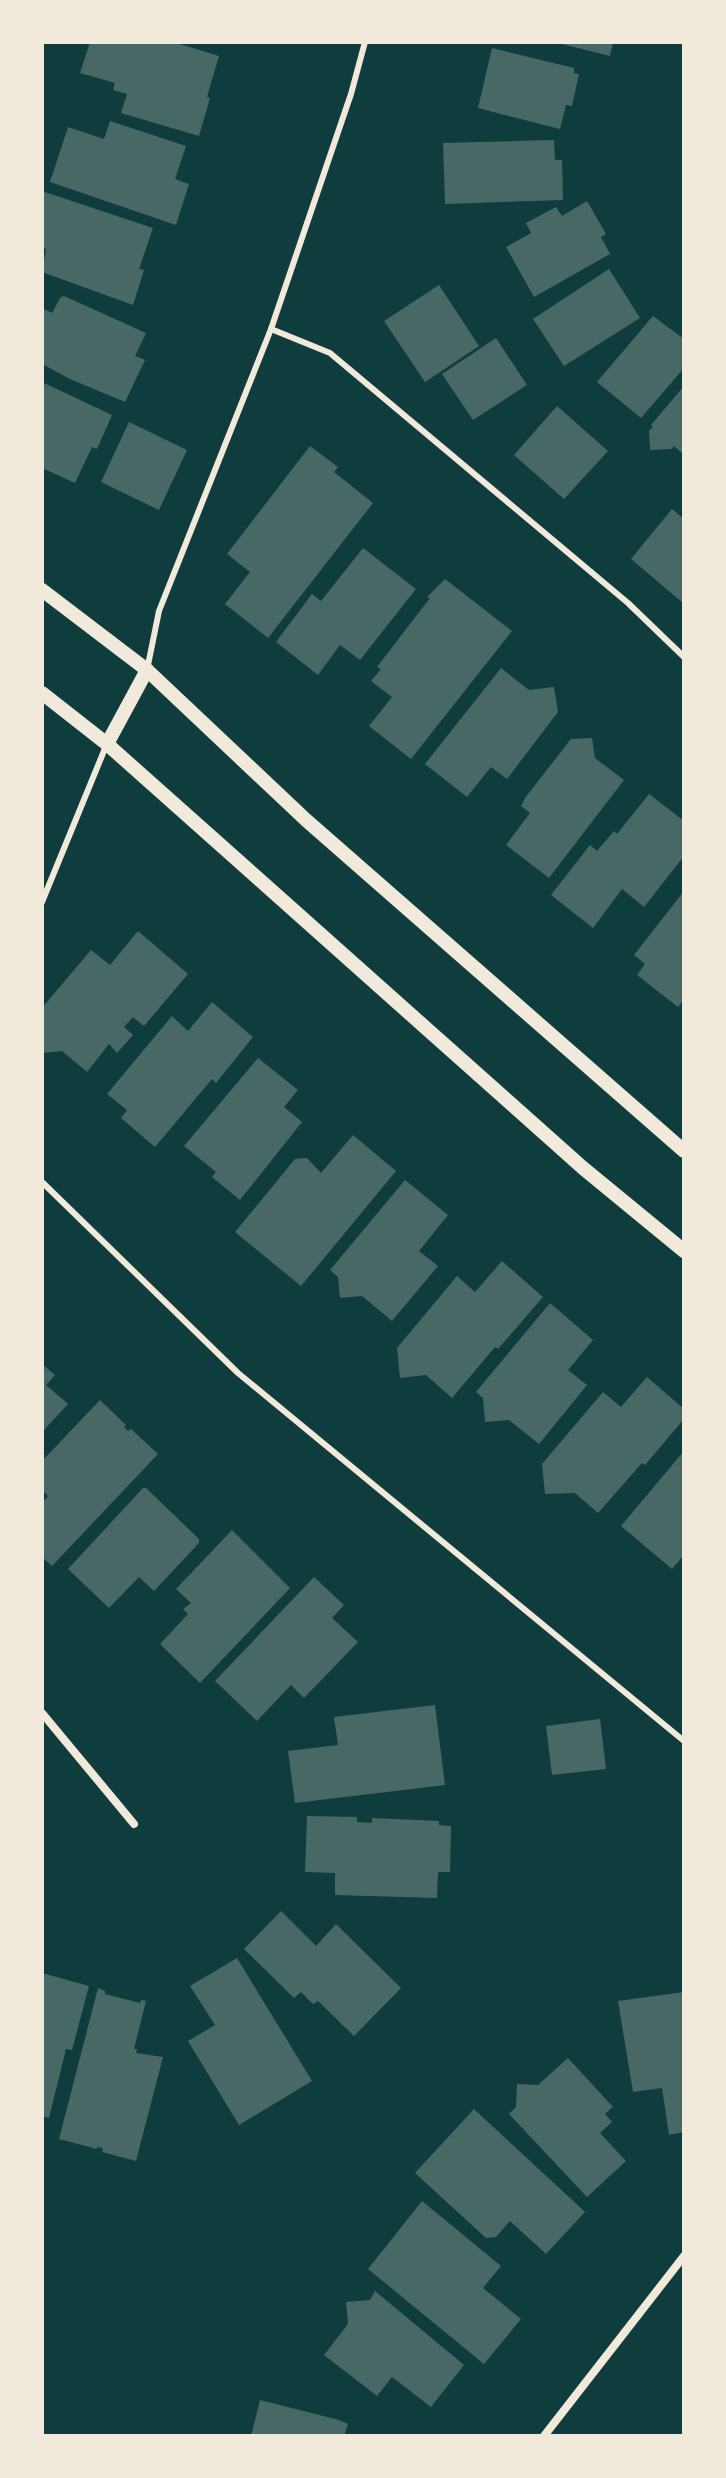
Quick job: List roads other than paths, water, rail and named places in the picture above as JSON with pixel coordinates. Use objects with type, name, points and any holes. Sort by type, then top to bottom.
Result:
[{"type":"street","points":[[42,590],[147,670],[306,820],[684,1151]]},
{"type":"street","points":[[107,744],[147,670]]},
{"type":"street","points":[[42,693],[107,744],[583,1168],[684,1251]]},
{"type":"street","points":[[42,1713],[134,1824]]},
{"type":"street","points":[[544,2436],[684,2256]]},
{"type":"lane","points":[[147,670],[159,611],[271,329],[351,94],[365,42]]},
{"type":"lane","points":[[271,329],[330,353],[628,603],[684,657]]},
{"type":"lane","points":[[42,902],[107,744]]},
{"type":"lane","points":[[42,1182],[238,1373],[684,1741]]}]
